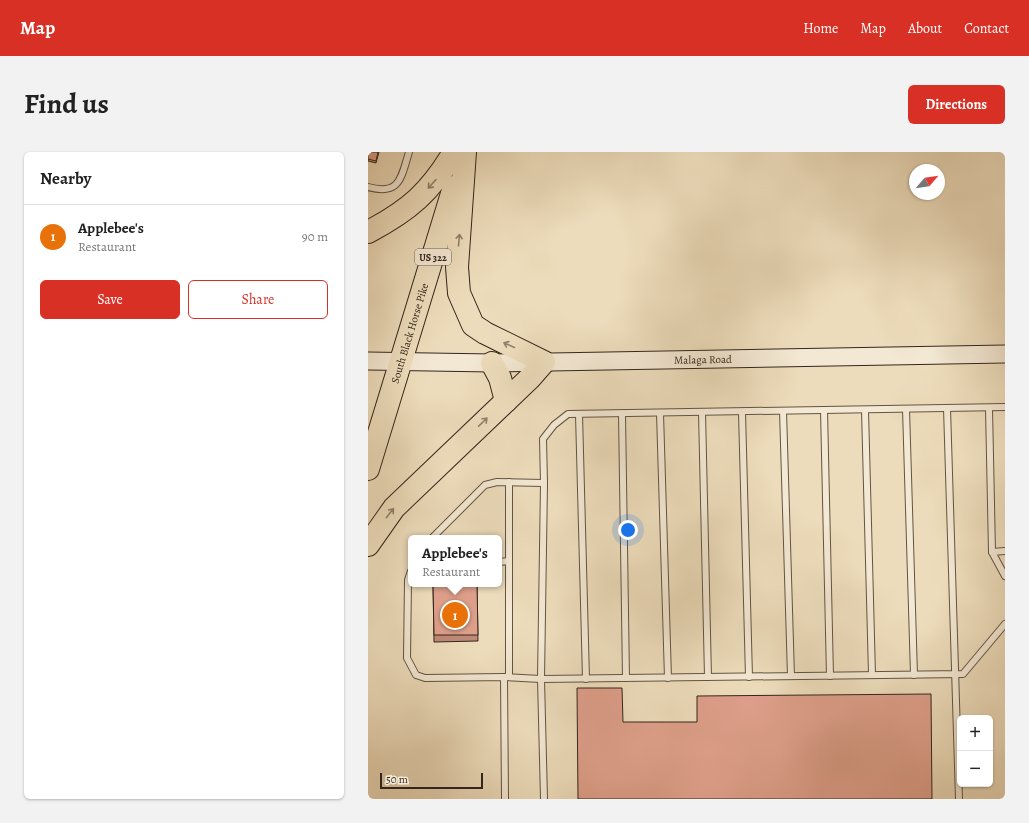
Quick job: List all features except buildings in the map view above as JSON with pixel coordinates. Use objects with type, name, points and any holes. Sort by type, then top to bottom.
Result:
[{"type":"highway","points":[[368,232],[386,223],[416,202],[440,175],[454,152]]},
{"type":"highway","points":[[368,545],[394,508],[506,401],[544,362],[491,336],[473,325],[461,300],[457,267],[465,152]]},
{"type":"highway","name":"South Black Horse Pike","points":[[368,469],[402,362],[465,152]]},
{"type":"highway","points":[[492,363],[500,378],[506,401]]},
{"type":"main road","name":"Malaga Road","points":[[368,361],[492,363],[1005,354]]},
{"type":"lane","points":[[368,187],[385,190],[397,185],[409,152]]},
{"type":"lane","points":[[544,799],[541,679],[544,483],[543,439],[554,425],[568,414],[1005,407]]},
{"type":"lane","points":[[947,408],[959,799]]},
{"type":"lane","points":[[989,408],[992,552],[1005,576]]},
{"type":"lane","points":[[906,409],[914,675]]},
{"type":"lane","points":[[824,410],[830,676]]},
{"type":"lane","points":[[865,410],[872,675]]},
{"type":"lane","points":[[784,411],[791,676]]},
{"type":"lane","points":[[702,412],[708,677]]},
{"type":"lane","points":[[742,412],[749,677]]},
{"type":"lane","points":[[660,413],[668,678]]},
{"type":"lane","points":[[579,414],[586,679]]},
{"type":"lane","points":[[622,414],[626,678]]},
{"type":"lane","points":[[435,535],[485,485],[497,482],[544,483]]},
{"type":"lane","points":[[505,799],[509,482]]},
{"type":"lane","points":[[992,552],[1005,551]]},
{"type":"lane","points":[[502,562],[509,561]]},
{"type":"lane","points":[[408,580],[407,658],[416,675],[425,678],[506,677],[586,679],[963,674],[1005,624]]},
{"type":"place","name":"Applebee's","points":[[455,615]]}]
